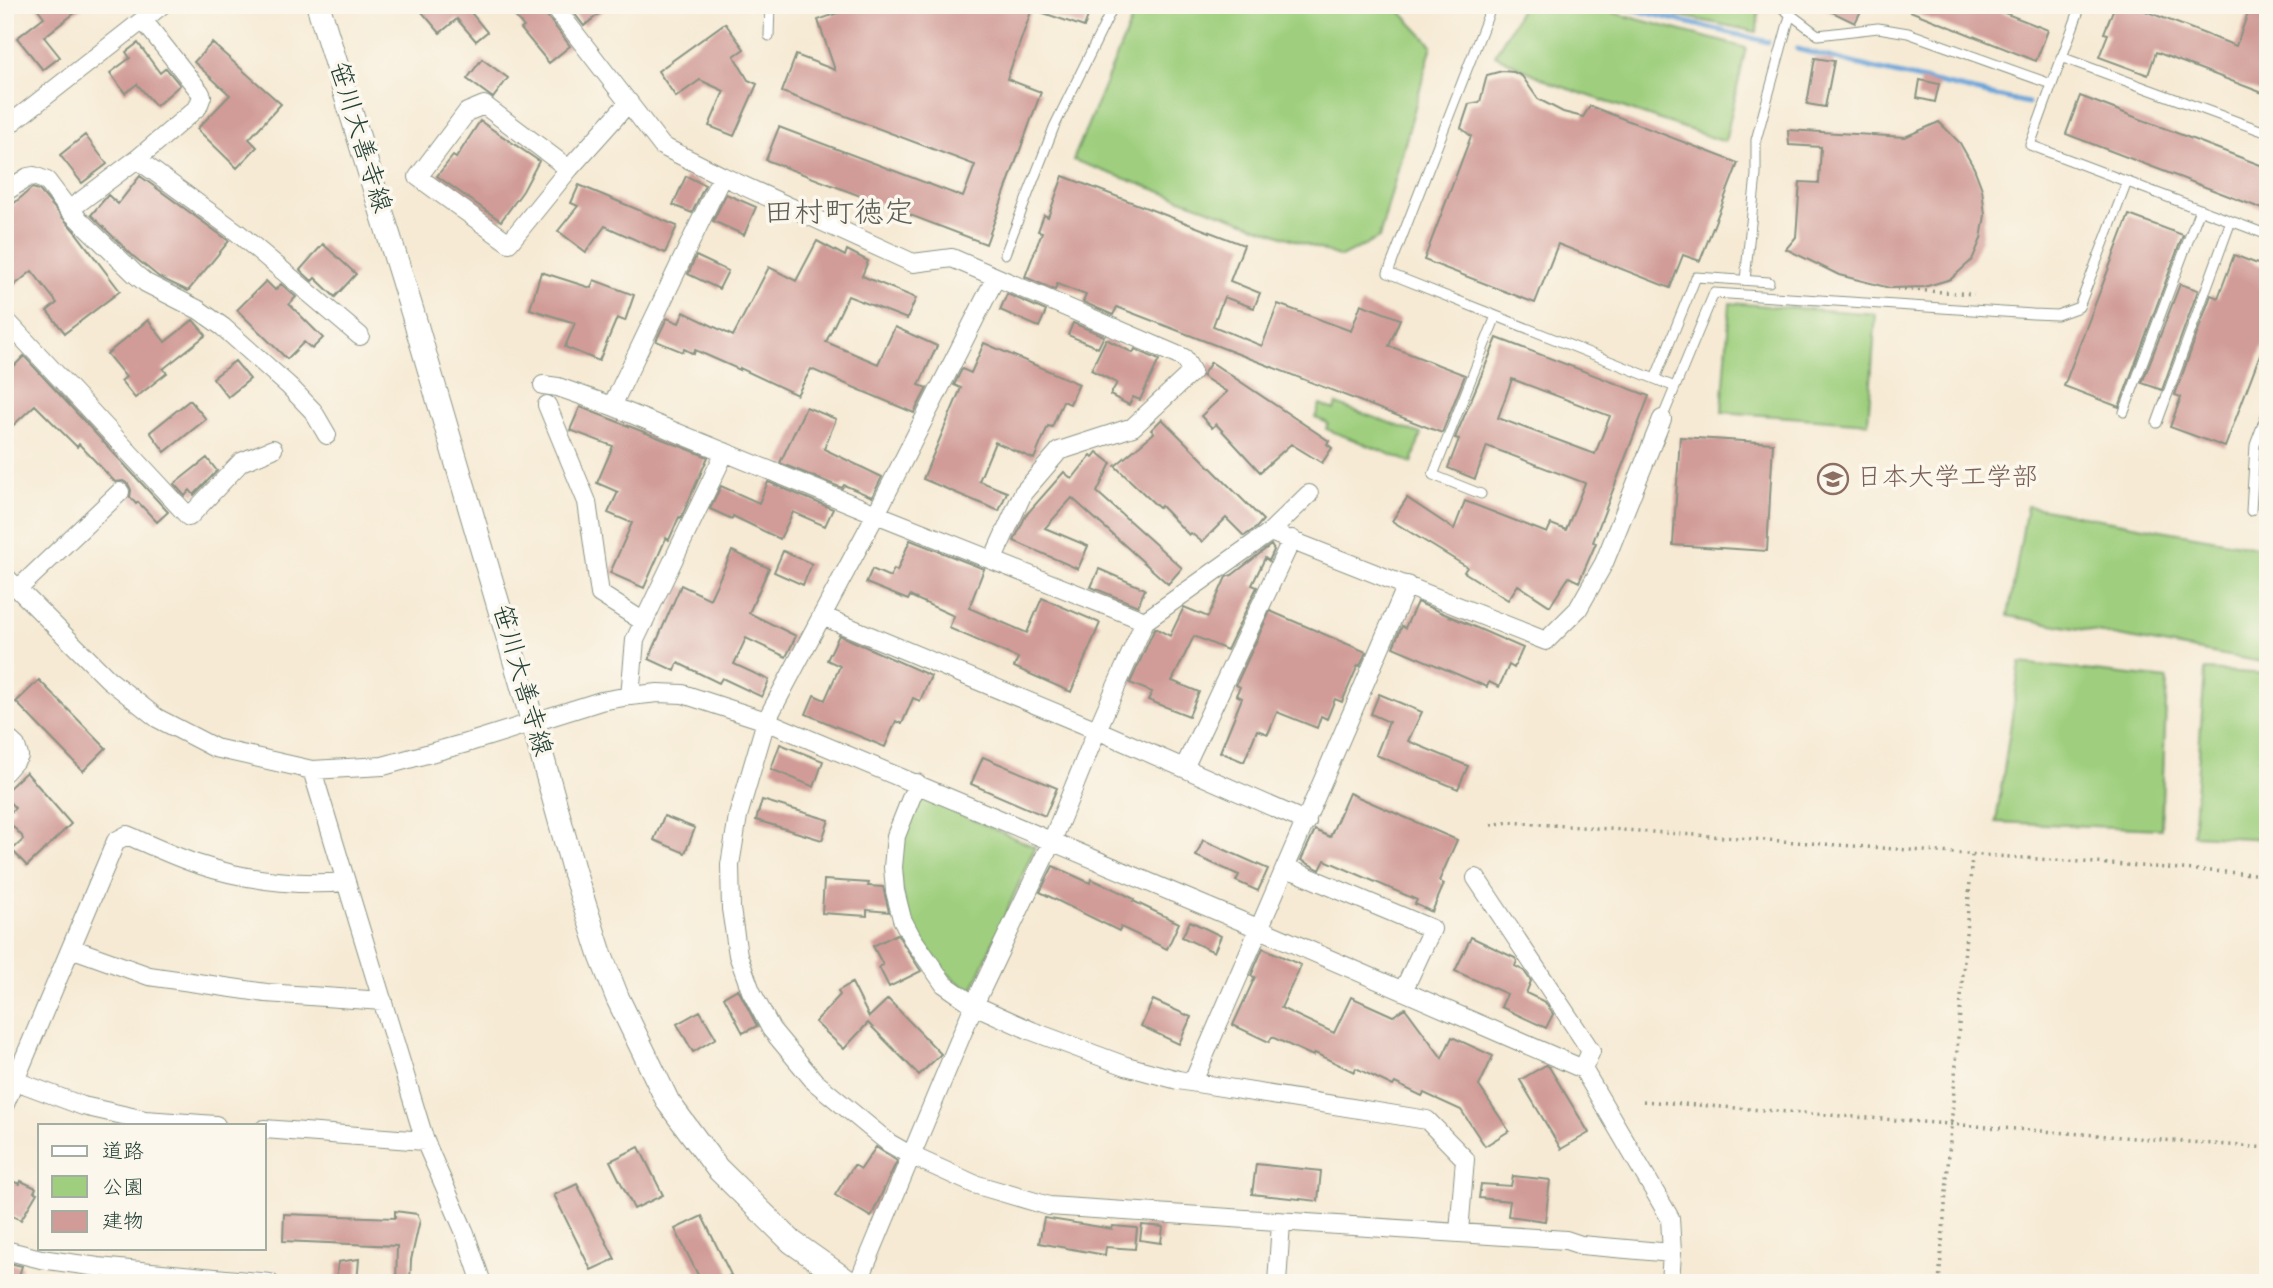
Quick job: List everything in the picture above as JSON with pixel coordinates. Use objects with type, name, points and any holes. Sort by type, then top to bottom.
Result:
[{"type":"street","points":[[5,128],[162,5]]},
{"type":"street","name":"笹川大善寺線","points":[[318,5],[413,314],[574,872],[618,999],[668,1102],[717,1168],[792,1242],[850,1283]]},
{"type":"street","points":[[553,5],[663,146],[722,176],[913,263],[952,258],[1184,358],[1192,372],[1133,427],[1059,450],[1023,494],[993,559]]},
{"type":"street","points":[[69,210],[137,159],[198,107],[202,96],[142,20]]},
{"type":"street","points":[[569,169],[484,104],[467,113],[418,177],[509,243],[569,169],[629,102]]},
{"type":"street","points":[[137,159],[238,233],[359,336]]},
{"type":"street","points":[[5,192],[23,179],[34,176],[47,181],[69,210],[100,242],[146,283],[199,310],[230,333],[313,411],[327,435]]},
{"type":"street","points":[[612,406],[722,176]]},
{"type":"street","points":[[996,277],[876,514],[766,721],[738,816],[730,865],[731,909],[738,955],[751,991],[771,1029],[815,1082],[888,1143],[974,1184],[1049,1206],[1566,1240],[1581,1245],[1671,1253]]},
{"type":"street","points":[[9,332],[189,517],[241,462],[273,449]]},
{"type":"street","points":[[543,385],[558,387],[612,406],[1145,621]]},
{"type":"street","points":[[547,405],[587,502],[600,594],[644,622]]},
{"type":"street","points":[[1270,532],[1546,641],[1578,609],[1604,563],[1662,419]]},
{"type":"street","points":[[630,696],[635,640],[725,452]]},
{"type":"street","points":[[120,492],[12,582],[107,679],[157,718],[215,748],[312,770],[383,766],[601,701],[658,693],[683,694],[766,721],[1260,929],[1583,1069],[1670,1218],[1670,1283]]},
{"type":"street","points":[[858,1283],[974,1005],[1052,841],[1145,621],[1270,532],[1309,494]]},
{"type":"street","points":[[1184,768],[1292,539]]},
{"type":"street","points":[[1193,1082],[1407,585]]},
{"type":"street","points":[[822,616],[1097,730],[1307,822]]},
{"type":"street","points":[[5,736],[16,746],[19,756],[5,772]]},
{"type":"street","points":[[312,770],[425,1141],[466,1233],[482,1283]]},
{"type":"street","points":[[917,783],[896,836],[892,867],[900,910],[912,938],[944,984],[974,1005],[1032,1031],[1126,1066],[1193,1082],[1427,1120],[1465,1159],[1459,1233]]},
{"type":"street","points":[[5,1104],[10,1080],[71,948],[116,841],[127,835],[196,864],[244,877],[309,885],[346,882]]},
{"type":"street","points":[[1287,868],[1432,929],[1403,991]]},
{"type":"street","points":[[1476,878],[1591,1051],[1583,1069]]},
{"type":"street","points":[[71,948],[149,976],[266,992],[383,1001]]},
{"type":"street","points":[[10,1080],[83,1107],[145,1120],[202,1124]]},
{"type":"street","points":[[266,1129],[425,1141]]},
{"type":"street","points":[[1277,1283],[1281,1223]]},
{"type":"street","points":[[5,1250],[127,1276],[260,1282]]},
{"type":"lane","points":[[769,36],[770,5]]},
{"type":"lane","points":[[1005,254],[1054,127],[1114,5]]},
{"type":"lane","points":[[1492,5],[1388,273],[1675,387]]},
{"type":"lane","points":[[1778,5],[1818,35],[1878,28],[1908,33],[2051,84]]},
{"type":"lane","points":[[2081,5],[2030,145],[2268,235]]},
{"type":"lane","points":[[1745,281],[1756,175],[1756,139],[1790,16]]},
{"type":"lane","points":[[2062,57],[2268,133]]},
{"type":"lane","points":[[1662,419],[1714,293],[2057,315],[2079,307],[2127,182]]},
{"type":"lane","points":[[2124,412],[2200,209]]},
{"type":"lane","points":[[2157,423],[2231,221]]},
{"type":"lane","points":[[1655,379],[1696,277],[1769,282]]},
{"type":"lane","points":[[1481,494],[1433,475],[1496,316]]},
{"type":"lane","points":[[2251,512],[2255,445],[2268,410]]},
{"type":"path","points":[[1491,825],[1509,821],[2268,875]]},
{"type":"path","points":[[1939,1283],[1974,856]]},
{"type":"path","points":[[1643,1101],[2268,1147]]},
{"type":"green space","points":[[1138,5],[1384,5],[1399,10],[1432,45],[1379,238],[1341,257],[1073,160]]},
{"type":"green space","points":[[1523,5],[1584,5],[1746,48],[1725,142],[1554,84],[1495,55]]},
{"type":"green space","points":[[1629,5],[1759,5],[1757,32]]},
{"type":"green space","points":[[1730,303],[1876,314],[1868,423],[1722,412]]},
{"type":"green space","points":[[1320,404],[1334,410],[1336,404],[1421,434],[1412,463],[1326,429],[1328,423],[1315,418]]},
{"type":"green space","points":[[2027,506],[2268,549],[2268,663],[2008,616]]},
{"type":"green space","points":[[2020,663],[2167,679],[2161,829],[1996,822]]},
{"type":"green space","points":[[2205,670],[2268,674],[2268,839],[2193,835]]},
{"type":"green space","points":[[922,797],[1035,847],[971,993],[944,971],[915,930],[905,906],[898,870],[904,828]]},
{"type":"building","points":[[35,5],[85,5],[44,37],[60,57],[43,70],[17,38],[44,17]]},
{"type":"building","points":[[416,5],[472,5],[468,9],[487,32],[476,41],[457,19],[440,33]]},
{"type":"building","points":[[506,5],[542,5],[544,12],[570,46],[549,63],[521,29],[524,27]]},
{"type":"building","points":[[568,5],[610,5],[584,26]]},
{"type":"building","points":[[860,5],[1092,5],[1084,27],[1032,9],[1007,79],[1041,92],[986,244],[766,160],[779,127],[963,197],[975,165],[782,92],[796,55],[835,70],[818,20]]},
{"type":"building","points":[[1818,5],[1864,5],[1855,23]]},
{"type":"building","points":[[1895,5],[1984,5],[2048,30],[2036,61]]},
{"type":"building","points":[[2115,5],[2130,5],[2236,46],[2251,5],[2268,5],[2268,95],[2156,52],[2148,75],[2099,57],[2108,34],[2104,33]]},
{"type":"building","points":[[725,23],[744,49],[734,56],[748,80],[757,84],[734,136],[709,126],[724,91],[700,80],[676,97],[658,71]]},
{"type":"building","points":[[138,43],[160,73],[166,68],[180,85],[156,106],[137,84],[125,93],[110,73],[130,58],[126,52]]},
{"type":"building","points":[[212,43],[281,104],[249,139],[257,147],[237,168],[197,129],[230,95],[194,62]]},
{"type":"building","points":[[1815,58],[1834,61],[1825,107],[1807,104]]},
{"type":"building","points":[[482,59],[508,78],[493,98],[467,79]]},
{"type":"building","points":[[1502,71],[1522,76],[1538,99],[1563,112],[1583,117],[1590,106],[1738,163],[1700,261],[1683,255],[1670,288],[1558,244],[1535,303],[1424,260],[1471,136],[1461,128],[1469,104],[1480,102],[1487,75]]},
{"type":"building","points":[[1920,80],[1939,84],[1935,102],[1917,98]]},
{"type":"building","points":[[2080,96],[2268,168],[2268,211],[2066,134]]},
{"type":"building","points":[[480,121],[539,161],[523,191],[501,221],[437,176],[453,156],[456,158]]},
{"type":"building","points":[[1939,122],[1960,143],[1974,168],[1982,189],[1985,215],[1981,239],[1972,260],[1951,279],[1924,287],[1890,288],[1839,275],[1786,249],[1796,237],[1800,182],[1819,183],[1821,147],[1789,145],[1788,130],[1905,137]]},
{"type":"building","points":[[85,135],[107,164],[82,183],[60,155]]},
{"type":"building","points":[[140,176],[229,241],[188,291],[159,277],[91,215],[108,195],[118,204]]},
{"type":"building","points":[[686,176],[705,185],[692,213],[673,205]]},
{"type":"building","points":[[1063,176],[1244,245],[1230,281],[1260,293],[1254,308],[1224,297],[1213,326],[1262,346],[1278,304],[1351,331],[1361,304],[1400,319],[1389,346],[1465,375],[1442,433],[1117,307],[1113,315],[1083,302],[1086,295],[1057,284],[1055,290],[1025,277],[1042,232],[1038,231],[1044,215],[1048,217]]},
{"type":"building","points":[[579,185],[677,226],[665,253],[605,226],[586,252],[558,231],[578,206],[571,203]]},
{"type":"building","points":[[32,188],[39,190],[76,233],[120,291],[65,333],[47,311],[57,303],[32,271],[5,293],[5,211]]},
{"type":"building","points":[[726,194],[756,207],[744,235],[713,221]]},
{"type":"building","points":[[2129,215],[2183,235],[2119,407],[2064,386]]},
{"type":"building","points":[[817,241],[845,256],[847,250],[868,261],[862,276],[916,298],[907,319],[848,296],[826,342],[878,364],[895,327],[937,346],[919,385],[927,388],[914,413],[811,369],[797,395],[695,350],[694,354],[684,349],[683,352],[656,341],[667,318],[679,323],[684,312],[733,336],[769,267],[796,281]]},
{"type":"building","points":[[323,244],[356,274],[335,297],[315,278],[312,281],[300,270]]},
{"type":"building","points":[[2234,255],[2268,268],[2268,333],[2225,447],[2170,427],[2181,397],[2175,395],[2211,295],[2218,298]]},
{"type":"building","points":[[696,256],[728,271],[719,289],[688,274]]},
{"type":"building","points":[[541,272],[591,288],[594,280],[634,295],[625,321],[617,318],[599,361],[565,347],[575,323],[530,309]]},
{"type":"building","points":[[266,281],[275,290],[281,284],[296,297],[289,304],[323,338],[312,349],[304,342],[287,359],[237,310]]},
{"type":"building","points":[[2180,284],[2198,290],[2162,390],[2142,383]]},
{"type":"building","points":[[1007,294],[1046,311],[1039,327],[1000,310]]},
{"type":"building","points":[[148,320],[165,342],[193,320],[206,335],[163,369],[167,373],[135,398],[121,381],[126,377],[107,354]]},
{"type":"building","points":[[1073,323],[1104,336],[1098,348],[1068,335]]},
{"type":"building","points":[[1497,338],[1649,396],[1593,542],[1596,543],[1579,582],[1569,577],[1550,606],[1518,585],[1508,600],[1464,572],[1467,567],[1392,521],[1407,498],[1454,529],[1465,501],[1547,533],[1551,524],[1566,530],[1585,483],[1487,446],[1475,479],[1448,468],[1459,439],[1455,438]],"holes":[[[1512,379],[1610,416],[1595,454],[1498,418]]]},
{"type":"building","points":[[1106,339],[1133,353],[1135,349],[1159,360],[1140,400],[1133,397],[1129,405],[1110,395],[1117,383],[1091,370]]},
{"type":"building","points":[[984,343],[1079,384],[1070,404],[1063,401],[1052,427],[1048,426],[1034,459],[995,442],[979,481],[1007,492],[999,511],[923,479],[961,388],[954,385],[962,369],[971,373]]},
{"type":"building","points":[[24,356],[168,512],[157,522],[130,497],[128,484],[123,481],[115,482],[79,444],[77,447],[35,405],[5,433],[5,357],[14,366]]},
{"type":"building","points":[[235,361],[250,379],[228,397],[213,378]]},
{"type":"building","points":[[1211,362],[1329,441],[1327,444],[1332,448],[1322,463],[1291,444],[1260,472],[1216,424],[1212,428],[1201,416],[1227,392],[1202,376]]},
{"type":"building","points":[[190,400],[206,419],[165,452],[150,432]]},
{"type":"building","points":[[580,407],[708,457],[681,518],[679,517],[669,540],[666,538],[644,588],[610,573],[632,523],[608,513],[618,492],[597,483],[613,446],[570,430]]},
{"type":"building","points":[[806,407],[836,419],[824,449],[882,477],[872,497],[780,463]]},
{"type":"building","points":[[1162,419],[1263,520],[1256,528],[1244,536],[1226,518],[1202,542],[1191,533],[1189,535],[1161,506],[1159,508],[1115,466],[1154,433],[1151,430]]},
{"type":"building","points":[[1680,437],[1773,443],[1767,551],[1673,545]]},
{"type":"building","points":[[1097,452],[1111,463],[1097,492],[1182,568],[1168,584],[1072,498],[1045,528],[1088,546],[1078,569],[1014,541],[1026,515],[1064,472],[1072,479],[1091,455],[1093,457]]},
{"type":"building","points":[[207,458],[217,471],[194,495],[190,490],[185,496],[174,484]]},
{"type":"building","points":[[768,482],[833,509],[825,526],[793,512],[780,539],[733,516],[732,519],[710,509],[721,486],[759,503]]},
{"type":"building","points":[[910,540],[984,569],[969,608],[1027,633],[1042,598],[1100,623],[1071,692],[1014,667],[1018,658],[949,628],[954,616],[910,596],[908,600],[866,583],[872,569],[890,577],[894,569],[897,571]]},
{"type":"building","points":[[1271,545],[1274,550],[1269,561],[1265,558],[1252,585],[1257,587],[1227,650],[1194,636],[1172,681],[1199,692],[1189,716],[1148,700],[1152,692],[1130,683],[1155,628],[1170,636],[1184,607],[1208,617],[1226,577]]},
{"type":"building","points":[[732,551],[769,568],[749,613],[796,636],[786,657],[746,638],[734,664],[769,680],[762,697],[722,678],[719,683],[678,663],[675,671],[649,659],[681,585],[710,599]]},
{"type":"building","points":[[783,551],[812,564],[803,585],[774,572]]},
{"type":"building","points":[[1099,569],[1145,589],[1138,606],[1091,587]]},
{"type":"building","points":[[1417,602],[1523,648],[1514,668],[1509,665],[1499,687],[1489,682],[1487,687],[1393,647]]},
{"type":"building","points":[[1270,611],[1366,652],[1342,702],[1335,699],[1327,719],[1321,716],[1317,728],[1277,712],[1268,734],[1257,730],[1244,762],[1220,752],[1242,698],[1236,695],[1240,687],[1236,685]]},
{"type":"building","points":[[839,635],[931,676],[920,701],[913,698],[902,724],[896,721],[885,747],[806,714],[814,695],[825,700],[840,666],[827,660]]},
{"type":"building","points":[[39,680],[106,748],[83,771],[16,702]]},
{"type":"building","points":[[1379,694],[1422,712],[1408,741],[1468,766],[1458,789],[1376,755],[1389,722],[1371,714]]},
{"type":"building","points":[[780,744],[823,761],[814,787],[771,769]]},
{"type":"building","points":[[983,757],[1057,788],[1045,816],[971,784]]},
{"type":"building","points":[[26,772],[71,824],[27,866],[12,850],[23,840],[22,836],[5,818],[15,808],[5,797],[5,792]]},
{"type":"building","points":[[1349,793],[1457,840],[1439,881],[1444,884],[1432,912],[1415,904],[1417,900],[1325,860],[1320,870],[1301,860],[1315,830],[1330,837]]},
{"type":"building","points":[[762,800],[829,820],[822,840],[756,820]]},
{"type":"building","points":[[664,816],[695,828],[685,853],[654,840]]},
{"type":"building","points":[[1203,840],[1268,869],[1258,891],[1236,881],[1239,875],[1196,856]]},
{"type":"building","points":[[1053,866],[1090,883],[1091,879],[1116,890],[1179,923],[1167,949],[1121,927],[1119,931],[1040,892]]},
{"type":"building","points":[[824,880],[869,883],[868,886],[883,887],[889,912],[867,910],[867,916],[822,913]]},
{"type":"building","points":[[1190,921],[1221,936],[1214,952],[1182,937]]},
{"type":"building","points":[[897,934],[921,971],[889,987],[879,967],[883,965],[873,946]]},
{"type":"building","points":[[1471,937],[1515,958],[1515,966],[1524,971],[1531,981],[1526,993],[1545,1002],[1553,1014],[1546,1028],[1501,1007],[1507,994],[1455,971]]},
{"type":"building","points":[[1263,948],[1301,965],[1281,1008],[1334,1033],[1351,997],[1393,1016],[1405,1008],[1442,1058],[1452,1037],[1493,1056],[1479,1086],[1509,1131],[1485,1146],[1461,1110],[1424,1093],[1422,1096],[1395,1083],[1393,1086],[1356,1068],[1354,1072],[1315,1053],[1313,1056],[1272,1037],[1269,1042],[1233,1025],[1255,977],[1251,976]]},
{"type":"building","points":[[852,983],[869,1017],[888,999],[941,1054],[919,1075],[868,1023],[844,1049],[815,1022],[840,995],[838,991]]},
{"type":"building","points":[[738,989],[757,1026],[743,1033],[724,997]]},
{"type":"building","points":[[1153,1000],[1191,1017],[1179,1044],[1141,1026]]},
{"type":"building","points":[[700,1011],[716,1038],[693,1052],[677,1024]]},
{"type":"building","points":[[1546,1065],[1589,1133],[1561,1149],[1520,1080]]},
{"type":"building","points":[[639,1147],[663,1195],[634,1209],[610,1161]]},
{"type":"building","points":[[876,1147],[897,1161],[871,1217],[835,1195],[854,1165],[861,1169]]},
{"type":"building","points":[[1256,1164],[1321,1171],[1318,1201],[1252,1194]]},
{"type":"building","points":[[1513,1176],[1550,1180],[1545,1221],[1508,1216],[1510,1201],[1479,1198],[1481,1184],[1511,1186]]},
{"type":"building","points":[[5,1179],[20,1184],[21,1181],[36,1188],[34,1192],[37,1193],[21,1220],[5,1213],[12,1197],[5,1194]]},
{"type":"building","points":[[577,1184],[615,1259],[591,1270],[554,1195]]},
{"type":"building","points":[[395,1211],[417,1214],[420,1220],[411,1260],[410,1283],[396,1283],[397,1246],[283,1241],[284,1214],[395,1218]]},
{"type":"building","points":[[702,1216],[731,1275],[715,1283],[702,1283],[675,1229]]},
{"type":"building","points":[[1044,1218],[1112,1229],[1113,1226],[1137,1228],[1135,1249],[1106,1247],[1105,1255],[1039,1243]]},
{"type":"building","points":[[1142,1225],[1163,1227],[1161,1243],[1140,1240]]},
{"type":"building","points":[[359,1259],[357,1283],[336,1283],[338,1262]]},
{"type":"building","points":[[5,1262],[22,1266],[18,1279],[5,1275]]},
{"type":"waterway","points":[[1614,5],[1768,42]]},
{"type":"waterway","points":[[1797,49],[2028,103]]},
{"type":"place","name":"日本大学工学部","points":[[1833,479]]},
{"type":"district","name":"田村町徳定","points":[[839,216]]}]
